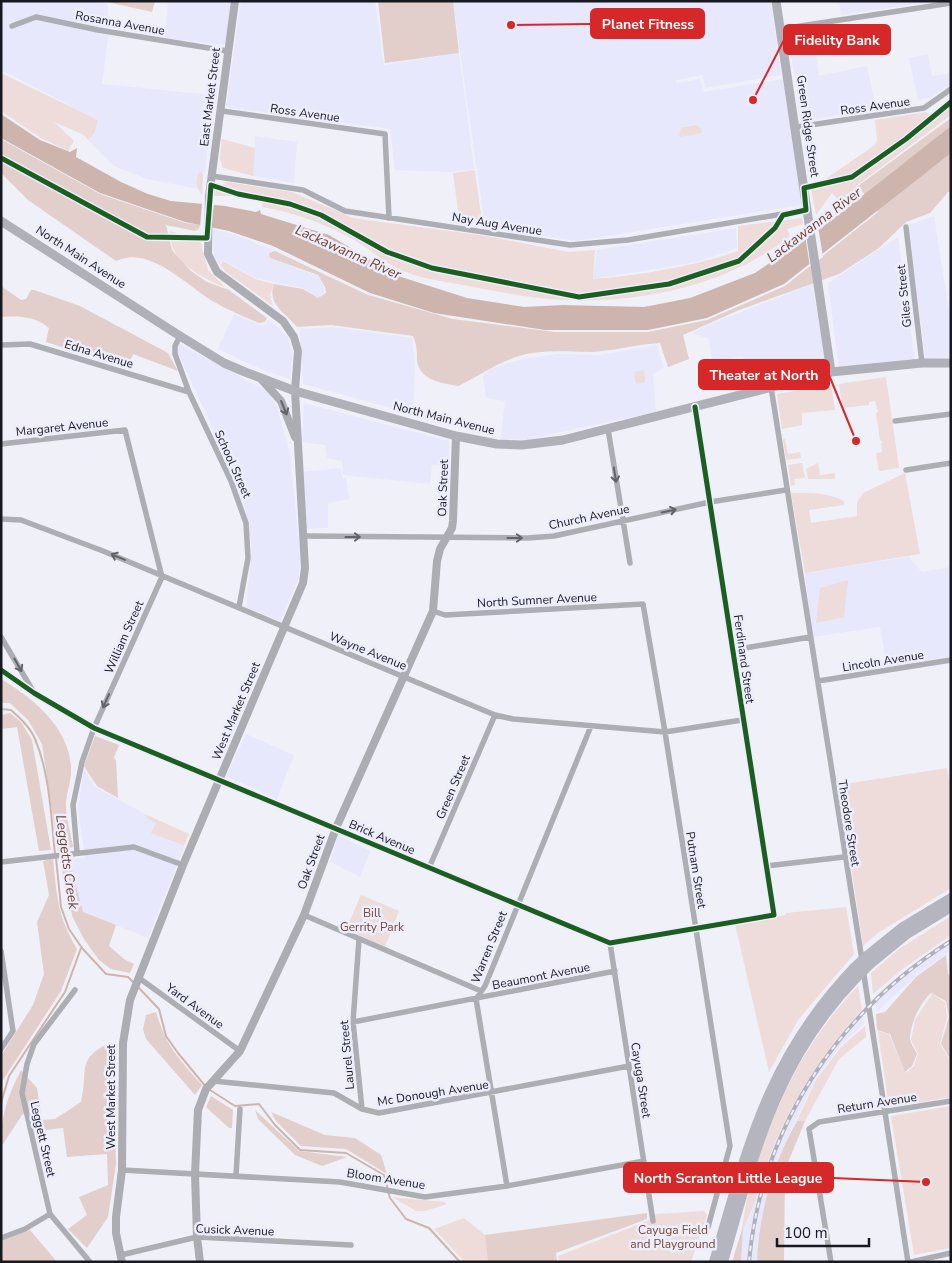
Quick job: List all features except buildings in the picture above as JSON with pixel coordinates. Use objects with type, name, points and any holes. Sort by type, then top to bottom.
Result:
[{"type":"highway","points":[[714,1262],[746,1152],[770,1089],[803,1030],[855,973],[903,927],[951,898]]},
{"type":"highway","points":[[868,961],[951,907]]},
{"type":"highway","points":[[723,1262],[754,1155],[777,1092],[810,1035],[855,973]]},
{"type":"main road","name":"Green Ridge Street","points":[[776,1],[797,127],[806,210],[831,372]]},
{"type":"main road","name":"North Main Avenue","points":[[1,221],[224,363],[295,391],[456,436],[498,444],[522,445],[563,440],[831,372],[922,363],[951,363]]},
{"type":"street","name":"East Market Street","points":[[209,196],[222,111],[227,51],[235,1]]},
{"type":"street","points":[[781,30],[951,3]]},
{"type":"street","name":"Rosanna Avenue","points":[[12,26],[36,18],[227,51]]},
{"type":"street","name":"Ross Avenue","points":[[797,127],[924,108],[951,89]]},
{"type":"street","name":"Ross Avenue","points":[[222,111],[385,134],[389,218]]},
{"type":"street","name":"Nay Aug Avenue","points":[[212,176],[303,190],[345,211],[570,245],[628,240],[806,210]]},
{"type":"street","name":"West Market Street","points":[[121,1259],[116,1233],[122,1170],[122,1043],[126,1017],[139,978],[183,865],[303,583],[304,536],[295,391],[298,351],[289,327],[218,272],[208,254],[209,196]]},
{"type":"street","name":"Giles Street","points":[[906,227],[922,363]]},
{"type":"street","name":"School Street","points":[[180,336],[175,346],[175,354],[189,392],[231,481],[246,523],[248,558],[239,608]]},
{"type":"street","name":"Edna Avenue","points":[[1,345],[30,344],[189,392]]},
{"type":"street","points":[[260,378],[281,401],[298,444]]},
{"type":"street","name":"Theodore Street","points":[[771,387],[909,1262]]},
{"type":"street","name":"Ferdinand Street","points":[[694,407],[774,915],[695,928]]},
{"type":"street","points":[[895,421],[951,414]]},
{"type":"street","points":[[608,429],[630,563]]},
{"type":"street","name":"Margaret Avenue","points":[[1,444],[125,430],[162,577]]},
{"type":"street","name":"Oak Street","points":[[200,1262],[197,1237],[196,1174],[198,1110],[206,1089],[240,1051],[304,914],[336,828],[433,612],[437,561],[453,521],[456,436]]},
{"type":"street","points":[[906,470],[951,464]]},
{"type":"street","name":"Church Avenue","points":[[304,536],[447,538],[554,536],[710,502],[786,490]]},
{"type":"street","name":"Wayne Avenue","points":[[1,519],[21,520],[34,524],[495,715],[513,719],[665,732],[742,720]]},
{"type":"street","name":"William Street","points":[[77,852],[73,805],[82,762],[94,728],[162,577]]},
{"type":"street","name":"North Sumner Avenue","points":[[433,612],[445,615],[642,604]]},
{"type":"street","name":"Putnam Street","points":[[642,604],[665,732],[730,1146],[708,1227]]},
{"type":"street","points":[[1,637],[34,693]]},
{"type":"street","points":[[733,650],[810,637]]},
{"type":"street","name":"Lincoln Avenue","points":[[818,681],[951,660]]},
{"type":"street","name":"Brick Avenue","points":[[1,670],[34,693],[94,728],[429,868],[518,903],[610,943]]},
{"type":"street","name":"Green Street","points":[[429,868],[495,715]]},
{"type":"street","name":"Warren Street","points":[[507,1186],[476,999],[482,991],[580,758],[591,726]]},
{"type":"street","points":[[1,862],[134,847],[183,865]]},
{"type":"street","points":[[766,866],[844,857]]},
{"type":"street","points":[[304,914],[482,991]]},
{"type":"street","points":[[610,943],[695,928]]},
{"type":"street","name":"Laurel Street","points":[[359,939],[353,1022],[362,1109]]},
{"type":"street","name":"Cayuga Street","points":[[610,943],[653,1220]]},
{"type":"street","points":[[1,951],[13,1031],[1,1049]]},
{"type":"street","name":"Beaumont Avenue","points":[[353,1022],[615,972]]},
{"type":"street","name":"Yard Avenue","points":[[139,978],[240,1051]]},
{"type":"street","name":"Leggett Street","points":[[75,990],[34,1044],[27,1064],[22,1093],[50,1214],[90,1262]]},
{"type":"street","name":"Mc Donough Avenue","points":[[213,1081],[334,1093],[362,1109],[379,1113],[629,1066]]},
{"type":"street","name":"Return Avenue","points":[[831,1262],[809,1129],[819,1122],[886,1113],[951,1101]]},
{"type":"street","points":[[236,1175],[240,1109]]},
{"type":"street","name":"Bloom Avenue","points":[[122,1170],[340,1182],[425,1197],[507,1186],[644,1161]]},
{"type":"street","points":[[1,1238],[25,1229],[50,1214]]},
{"type":"street","name":"Cusick Avenue","points":[[121,1259],[197,1237],[351,1245]]},
{"type":"street","points":[[909,1262],[951,1253]]},
{"type":"shaded area","points":[[1,1],[99,1],[108,5],[108,38],[102,84],[213,95],[205,172],[196,177],[198,189],[147,179],[114,166],[88,140],[94,134],[98,120],[1,70]]},
{"type":"shaded area","points":[[103,1],[155,1],[152,12]]},
{"type":"shaded area","points":[[164,1],[231,1],[225,45],[165,38],[168,2]]},
{"type":"shaded area","points":[[241,1],[375,1],[384,65],[459,53],[474,169],[450,172],[395,170],[390,129],[226,107]]},
{"type":"shaded area","points":[[378,1],[453,1],[459,53],[385,63]]},
{"type":"shaded area","points":[[453,1],[771,1],[781,75],[705,88],[703,75],[676,80],[677,83],[700,79],[704,92],[783,79],[802,205],[576,241],[485,227]]},
{"type":"shaded area","points":[[839,1],[935,1],[841,15]]},
{"type":"shaded area","points":[[812,31],[819,76],[867,66],[876,109],[802,121],[788,36]]},
{"type":"shaded area","points":[[928,54],[932,76],[951,73],[951,84],[932,97],[918,100],[909,58]]},
{"type":"shaded area","points":[[951,118],[951,192],[948,192],[930,213],[906,222],[879,248],[839,274],[739,310],[683,335],[689,359],[668,367],[660,343],[592,352],[537,352],[503,362],[458,386],[432,379],[422,372],[417,360],[417,350],[413,336],[331,325],[297,327],[278,308],[273,297],[274,284],[303,289],[318,298],[326,293],[325,287],[318,275],[270,258],[269,253],[275,251],[368,295],[453,319],[555,332],[648,332],[707,320],[785,286],[878,212],[858,186]]},
{"type":"shaded area","points":[[255,136],[297,142],[294,183],[253,176]]},
{"type":"shaded area","points":[[1,139],[100,194],[185,223],[200,225],[199,229],[195,231],[166,225],[172,250],[191,271],[207,282],[229,290],[267,318],[265,322],[259,323],[216,303],[156,263],[142,258],[129,257],[116,261],[28,200],[1,173]]},
{"type":"shaded area","points":[[934,216],[951,324],[951,357],[925,359],[909,225]]},
{"type":"shaded area","points":[[736,228],[737,248],[697,262],[593,279],[597,250]]},
{"type":"shaded area","points":[[213,229],[233,234],[274,250],[268,253],[271,259],[318,276],[324,288],[324,293],[318,298],[303,288],[255,278],[223,260],[219,264],[214,255]]},
{"type":"shaded area","points":[[898,237],[915,360],[839,368],[828,283]]},
{"type":"shaded area","points":[[812,284],[826,365],[819,371],[749,387],[743,356],[712,361],[709,338],[695,335],[694,331]]},
{"type":"shaded area","points":[[1,286],[21,300],[26,299],[31,290],[34,290],[80,306],[168,353],[178,371],[133,354],[128,368],[46,342],[49,328],[44,324],[27,318],[1,317]]},
{"type":"shaded area","points":[[234,314],[260,325],[266,324],[269,319],[288,337],[292,354],[290,379],[263,370],[218,349]]},
{"type":"shaded area","points":[[332,327],[412,338],[415,366],[413,414],[303,384],[300,329]]},
{"type":"shaded area","points":[[179,344],[267,391],[276,404],[290,454],[300,555],[299,577],[280,621],[246,607],[252,549],[246,511],[233,472],[178,353]]},
{"type":"shaded area","points":[[657,345],[664,368],[653,374],[656,412],[523,440],[503,439],[501,437],[505,401],[486,398],[483,376],[491,369],[522,359],[558,354],[599,355]]},
{"type":"shaded area","points":[[304,403],[449,441],[449,466],[432,465],[430,484],[343,475],[342,461],[327,458],[325,445],[302,442]]},
{"type":"shaded area","points":[[340,468],[343,479],[346,478],[349,499],[328,503],[328,528],[307,529],[302,472]]},
{"type":"shaded area","points":[[909,557],[922,572],[951,567],[951,657],[887,667],[880,627],[812,637],[805,573]]},
{"type":"shaded area","points":[[1,679],[27,696],[50,718],[66,744],[70,758],[71,774],[66,810],[73,847],[58,850],[42,744],[28,720],[10,703],[1,703]]},
{"type":"shaded area","points":[[10,713],[21,722],[32,740],[51,850],[39,851],[17,727],[1,729],[1,715]]},
{"type":"shaded area","points":[[246,734],[294,755],[277,799],[226,776]]},
{"type":"shaded area","points":[[95,736],[119,745],[114,757],[116,761],[118,798],[97,786],[84,766]]},
{"type":"shaded area","points":[[84,769],[95,787],[147,815],[146,818],[156,823],[152,833],[184,847],[148,938],[83,912],[69,859],[85,858],[78,808]]},
{"type":"shaded area","points":[[338,835],[370,851],[360,877],[330,862]]},
{"type":"shaded area","points":[[53,858],[59,905],[65,926],[77,949],[61,991],[3,1080],[1,1087],[1,1056],[33,1005],[44,974],[37,922],[49,895],[43,861]]},
{"type":"shaded area","points":[[69,859],[83,912],[116,925],[109,946],[124,959],[134,964],[130,973],[111,969],[99,960],[84,939],[73,918],[65,891],[61,860]]},
{"type":"shaded area","points":[[951,937],[951,950],[917,975],[877,1011],[874,997],[902,973]]},
{"type":"shaded area","points":[[946,955],[948,974],[951,978],[951,1060],[941,1044],[949,1017],[946,1001],[931,993],[923,1002],[914,1020],[910,1039],[917,1054],[912,1066],[905,1072],[890,1034],[877,1030],[876,1014],[885,1012],[916,977]]},
{"type":"shaded area","points":[[862,1009],[864,1024],[841,1045],[815,1080],[788,1137],[762,1222],[757,1262],[741,1262],[742,1232],[751,1214],[774,1144],[792,1105],[813,1069]]},
{"type":"shaded area","points":[[156,1012],[164,1034],[174,1052],[202,1085],[195,1095],[146,1039],[143,1029],[146,1015]]},
{"type":"shaded area","points":[[111,1042],[116,1164],[108,1217],[87,1248],[68,1229],[87,1215],[79,1197],[108,1185],[107,1154],[67,1157],[63,1128],[37,1131],[30,1110],[22,1115],[1,1147],[2,1125],[12,1089],[21,1070],[37,1088],[42,1120],[55,1119],[81,1102],[88,1060],[92,1054]]},
{"type":"shaded area","points":[[211,1096],[233,1110],[232,1128],[229,1128],[206,1107]]},
{"type":"shaded area","points":[[255,1110],[299,1151],[347,1157],[322,1166],[295,1155],[258,1119]]},
{"type":"shaded area","points":[[271,1112],[325,1135],[355,1138],[381,1155],[387,1174],[346,1149],[301,1146],[276,1121]]},
{"type":"shaded area","points":[[797,1121],[805,1121],[785,1170],[784,1262],[757,1262],[764,1207],[774,1171]]},
{"type":"shaded area","points":[[647,1213],[647,1219],[556,1253],[557,1262],[488,1262],[485,1235]]},
{"type":"shaded area","points":[[743,1226],[741,1262],[732,1262]]},
{"type":"shaded area","points":[[30,1230],[57,1262],[1,1262],[1,1240]]},
{"type":"green space","points":[[1,73],[98,120],[94,134],[88,140],[84,135],[54,122],[74,141],[68,151],[41,138],[1,111]]},
{"type":"green space","points":[[951,105],[951,115],[856,186],[862,196],[846,209],[832,193],[816,215],[811,189],[875,145],[877,140],[875,120],[927,112],[932,119]]},
{"type":"green space","points":[[696,125],[700,127],[702,133],[679,137],[681,128]]},
{"type":"green space","points":[[222,139],[255,148],[253,176],[223,168],[220,159]]},
{"type":"green space","points":[[475,170],[482,223],[459,219],[453,173]]},
{"type":"green space","points":[[200,172],[203,174],[202,195],[196,181]]},
{"type":"green space","points":[[227,182],[292,192],[353,218],[486,236],[568,252],[595,250],[593,279],[666,270],[703,262],[738,251],[738,226],[802,218],[803,224],[787,229],[790,236],[766,253],[713,279],[684,288],[654,294],[595,300],[565,300],[504,293],[414,275],[400,270],[353,239],[328,227],[302,217],[262,207],[263,199],[249,196],[214,196],[215,189]]},
{"type":"green space","points":[[170,231],[200,240],[208,270],[225,287],[203,277],[178,257],[173,248]]},
{"type":"green space","points":[[223,261],[255,279],[274,284],[270,295],[273,306],[226,272],[220,265]]},
{"type":"green space","points":[[644,370],[645,382],[636,384],[634,372]]},
{"type":"green space","points":[[886,377],[899,468],[879,471],[876,453],[882,452],[881,443],[883,442],[880,440],[876,413],[878,412],[875,401],[869,402],[869,405],[843,408],[839,384]]},
{"type":"green space","points":[[831,385],[835,410],[802,413],[802,425],[782,429],[777,394]]},
{"type":"green space","points":[[783,439],[785,439],[788,454],[800,452],[801,458],[786,460]]},
{"type":"green space","points":[[802,463],[805,478],[794,479],[795,485],[791,486],[788,465]]},
{"type":"green space","points":[[818,463],[820,475],[835,473],[835,479],[808,479],[806,469]]},
{"type":"green space","points":[[905,473],[920,554],[805,573],[791,493],[825,495],[844,501],[844,505],[809,510],[811,523],[857,516],[857,502],[863,493]]},
{"type":"green space","points":[[848,580],[844,617],[816,623],[820,588]]},
{"type":"green space","points":[[947,768],[951,788],[951,888],[878,933],[863,946],[839,785]]},
{"type":"green space","points":[[147,815],[189,834],[184,846],[151,833],[156,823],[146,818]]},
{"type":"green space","name":"Bill Gerrity Park","points":[[361,895],[399,911],[385,947],[346,929]]},
{"type":"green space","points":[[846,907],[854,954],[798,1020],[769,1072],[735,924],[785,915],[786,913]]},
{"type":"green space","points":[[951,916],[951,935],[904,968],[873,994],[871,973],[899,949]]},
{"type":"green space","points":[[858,986],[862,1009],[824,1056],[793,1106],[775,1142],[752,1210],[742,1232],[746,1203],[756,1166],[787,1087],[825,1025]]},
{"type":"green space","points":[[932,994],[945,1002],[947,1017],[940,1044],[951,1062],[951,1097],[892,1107],[888,1101],[878,1031],[889,1034],[906,1073],[914,1066],[918,1054],[911,1040],[915,1020]]},
{"type":"green space","points":[[865,1026],[866,1037],[839,1059],[805,1121],[797,1121],[816,1080],[842,1046]]},
{"type":"green space","points":[[951,1106],[951,1248],[914,1255],[891,1116]]},
{"type":"green space","points":[[392,1197],[444,1202],[447,1204],[425,1211],[416,1211]]},
{"type":"green space","name":"Cayuga Field and Playground","points":[[704,1211],[707,1215],[691,1262],[559,1262],[558,1256],[647,1221],[657,1214]]},
{"type":"green space","points":[[464,1218],[485,1235],[488,1262],[465,1262],[434,1229]]},
{"type":"water","name":"Lackawanna River","points":[[1,114],[40,140],[70,152],[77,148],[76,157],[121,182],[148,194],[171,201],[225,206],[256,212],[260,210],[261,214],[329,235],[398,276],[467,298],[524,307],[563,305],[644,307],[690,298],[755,273],[833,219],[951,126],[951,153],[784,284],[707,318],[648,330],[545,330],[434,313],[370,293],[273,246],[229,231],[185,222],[100,193],[1,138]]},
{"type":"pier","points":[[202,203],[214,203],[210,230],[200,228]]},
{"type":"pier","points":[[818,226],[823,257],[810,267],[805,235]]},
{"type":"waterway","name":"Leggetts Creek","points":[[1,709],[11,710],[28,727],[40,752],[47,781],[55,854]]},
{"type":"waterway","name":"Leggetts Creek","points":[[56,858],[61,907],[69,929],[82,948],[106,974],[128,977],[135,984]]},
{"type":"waterway","name":"Leggetts Creek","points":[[1,1103],[9,1076],[65,992],[81,948]]},
{"type":"waterway","points":[[138,987],[159,1009],[166,1036],[206,1087]]},
{"type":"waterway","points":[[210,1090],[235,1106],[259,1104],[275,1125],[300,1150],[346,1153],[384,1175],[390,1198],[406,1219],[429,1228],[460,1262]]},
{"type":"railway","points":[[749,1262],[756,1213],[770,1165],[788,1120],[812,1078],[841,1038],[873,1002],[910,970],[951,941]]},
{"type":"cycle path","points":[[1,158],[147,237],[207,238],[211,185],[238,194],[290,204],[321,215],[387,252],[432,268],[579,297],[669,284],[739,261],[775,228],[783,215],[806,210],[804,188],[852,177],[906,139],[951,102]]},
{"type":"cycle path","points":[[1,670],[34,693],[94,728],[610,943],[774,915],[695,407]]},
{"type":"place","name":"Planet Fitness","points":[[511,25]]},
{"type":"place","name":"Fidelity Bank","points":[[753,100]]},
{"type":"place","name":"Theater at North","points":[[856,441]]},
{"type":"place","name":"North Scranton Little League","points":[[926,1182]]}]
